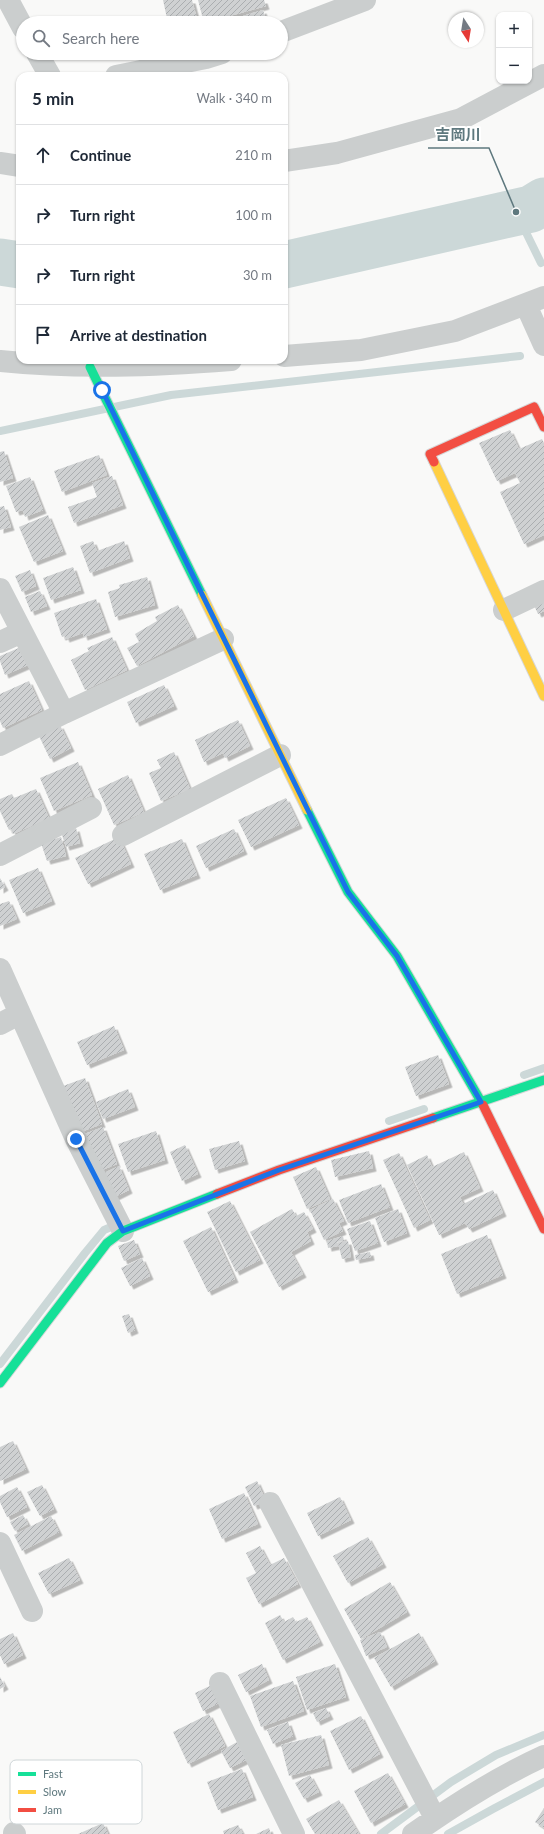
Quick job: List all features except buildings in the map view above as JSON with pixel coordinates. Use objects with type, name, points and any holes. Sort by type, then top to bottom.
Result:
[{"type":"street","points":[[8,0],[17,16]]},
{"type":"street","points":[[288,29],[365,0]]},
{"type":"street","points":[[41,60],[48,72]]},
{"type":"street","points":[[136,72],[196,60]]},
{"type":"street","points":[[288,160],[337,153],[461,119],[544,75]]},
{"type":"street","points":[[0,163],[16,165]]},
{"type":"street","points":[[288,356],[361,350],[455,331],[535,301],[544,345]]},
{"type":"street","points":[[0,361],[16,363]]},
{"type":"street","points":[[28,364],[90,367],[150,364]]},
{"type":"street","points":[[90,367],[348,892],[397,956],[481,1102],[544,1228]]},
{"type":"street","points":[[544,426],[534,407],[430,454],[544,696]]},
{"type":"street","points":[[0,589],[64,713]]},
{"type":"street","points":[[504,610],[544,592]]},
{"type":"street","points":[[0,642],[22,632]]},
{"type":"street","points":[[0,745],[64,713],[223,639]]},
{"type":"street","points":[[123,835],[280,755]]},
{"type":"street","points":[[0,855],[91,808]]},
{"type":"street","points":[[0,969],[9,1019],[76,1139],[120,1225]]},
{"type":"street","points":[[0,1383],[120,1225],[544,1080]]},
{"type":"street","points":[[270,1503],[429,1806]]},
{"type":"street","points":[[0,1543],[32,1610]]},
{"type":"street","points":[[220,1683],[294,1834]]},
{"type":"street","points":[[413,1834],[429,1806],[544,1756]]},
{"type":"waterway","points":[[288,264],[531,209],[544,201]]},
{"type":"waterway","points":[[516,212],[541,263]]},
{"type":"waterway","points":[[0,262],[16,264]]},
{"type":"waterway","points":[[0,431],[171,395],[520,356]]},
{"type":"waterway","points":[[524,1075],[544,1068]]},
{"type":"waterway","points":[[389,1121],[424,1109]]},
{"type":"waterway","points":[[0,1364],[104,1230],[118,1224]]},
{"type":"waterway","points":[[381,1834],[451,1782],[496,1755],[544,1735]]},
{"type":"waterway","points":[[448,1834],[544,1782]]},
{"type":"traffic: fast","points":[[90,367],[202,595]]},
{"type":"traffic: fast","points":[[307,810],[348,892],[397,956],[483,1105]]},
{"type":"traffic: fast","points":[[433,1118],[544,1080]]},
{"type":"traffic: fast","points":[[0,1383],[107,1243],[123,1231],[217,1194]]},
{"type":"traffic: slow","points":[[434,462],[544,696]]},
{"type":"traffic: slow","points":[[202,595],[307,810]]},
{"type":"traffic: jam","points":[[434,462],[430,454],[534,407],[544,427]]},
{"type":"traffic: jam","points":[[483,1105],[544,1229]]},
{"type":"traffic: jam","points":[[217,1194],[279,1170],[433,1118]]},
{"type":"place","name":"吉岡川","points":[[516,212]]},
{"type":"route","points":[[76,1139],[123,1231],[279,1170],[481,1102],[397,956],[348,892],[102,390]]}]
